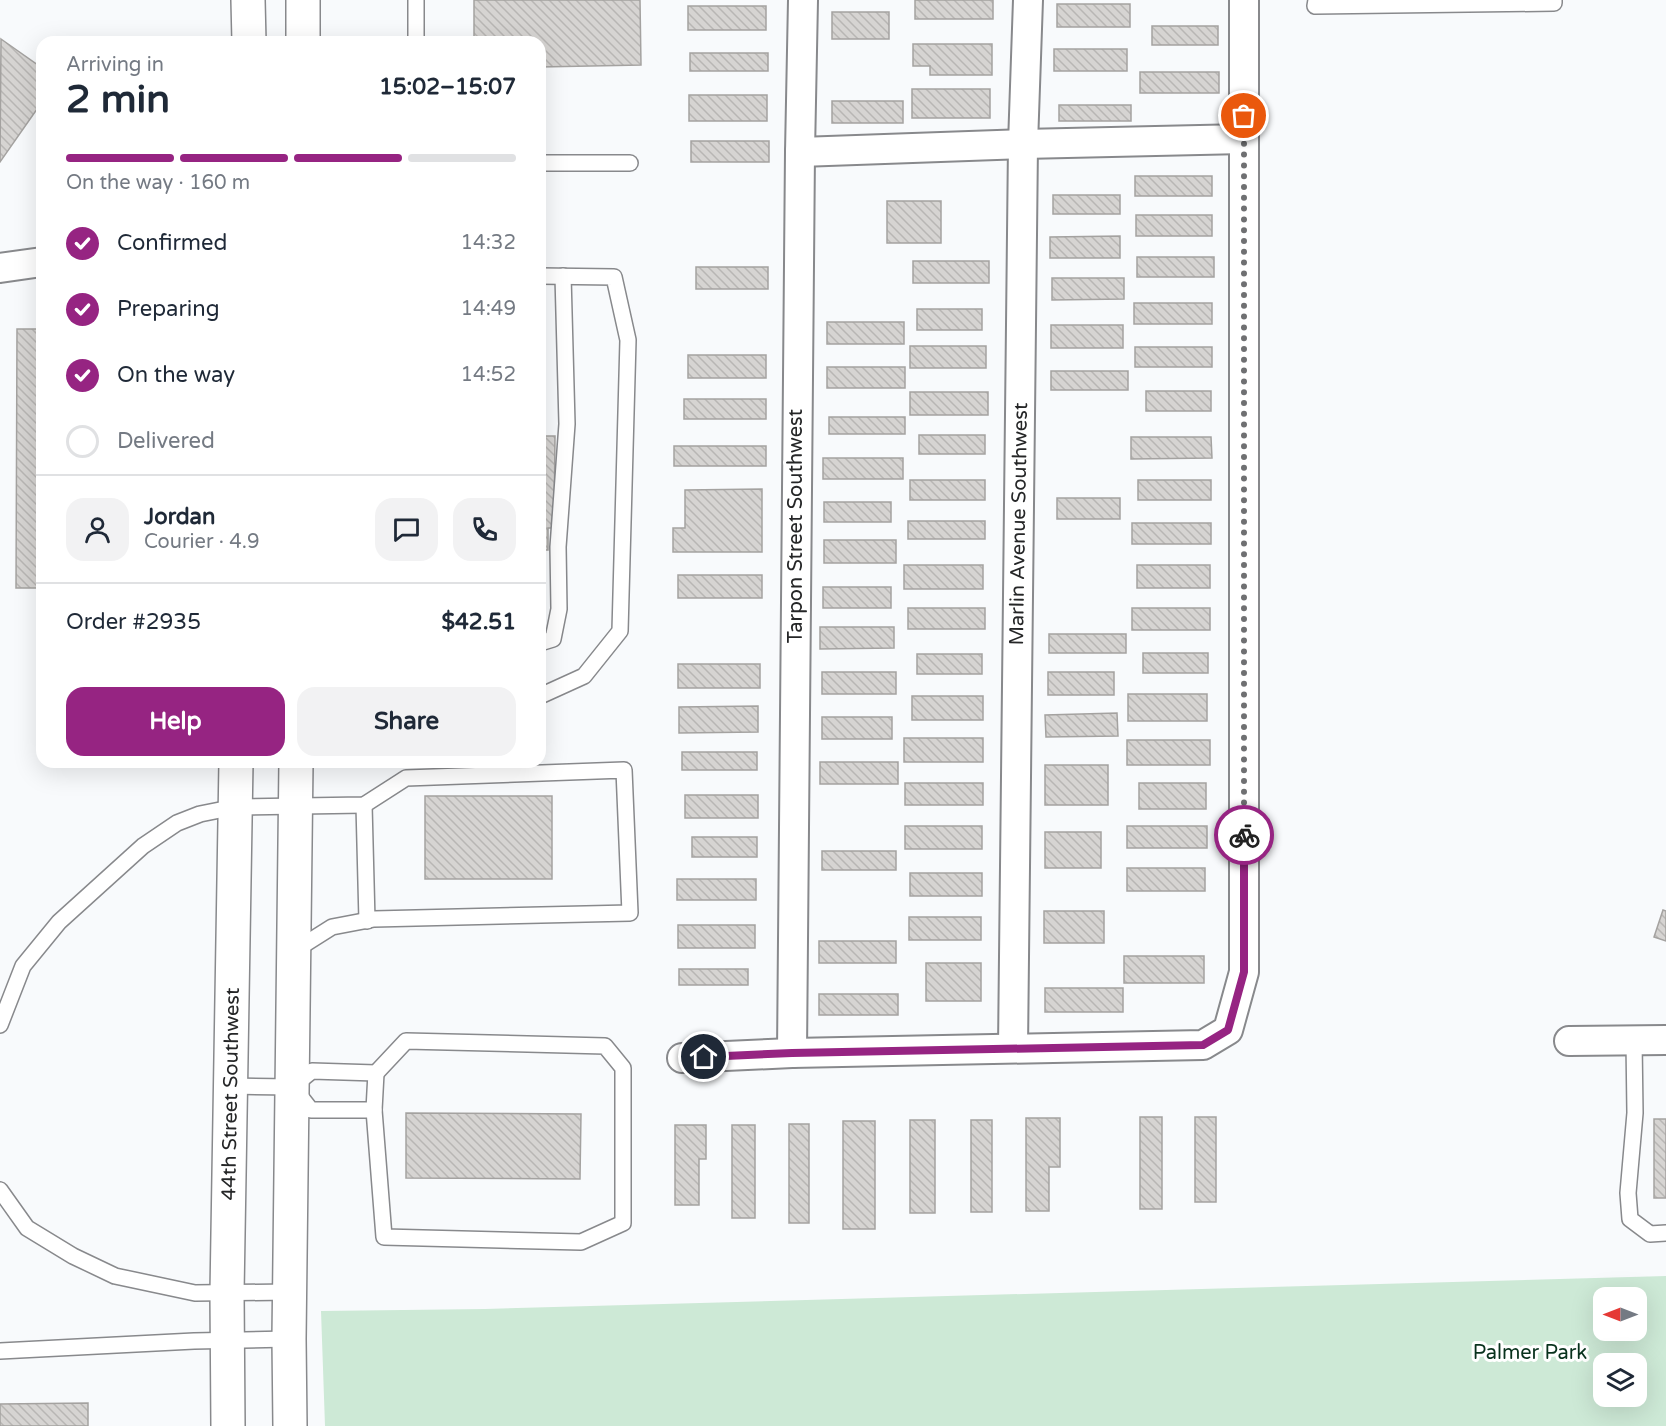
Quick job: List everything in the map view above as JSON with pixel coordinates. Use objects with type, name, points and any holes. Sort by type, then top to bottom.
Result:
[{"type":"main road","points":[[248,0],[249,36]]},
{"type":"main road","points":[[303,0],[303,36]]},
{"type":"main road","name":"44th Street Southwest","points":[[228,1426],[227,1293],[236,768]]},
{"type":"main road","points":[[290,1426],[296,768]]},
{"type":"street","name":"Tarpon Street Southwest","points":[[792,1053],[803,0]]},
{"type":"street","name":"Marlin Avenue Southwest","points":[[1013,1048],[1023,144],[1028,0]]},
{"type":"street","points":[[682,1058],[792,1053],[1203,1045],[1228,1030],[1244,972],[1244,0]]},
{"type":"street","points":[[800,152],[1244,139]]},
{"type":"street","points":[[0,268],[36,263]]},
{"type":"street","points":[[1569,1041],[1666,1040]]},
{"type":"lane","points":[[416,0],[416,36]]},
{"type":"lane","points":[[1316,0],[1315,6],[1554,3],[1554,0]]},
{"type":"lane","points":[[546,163],[630,163]]},
{"type":"lane","points":[[546,276],[614,277],[628,340],[620,631],[584,676],[546,693]]},
{"type":"lane","points":[[546,641],[554,639],[559,609],[558,547],[567,424],[563,276]]},
{"type":"lane","points":[[0,1025],[23,966],[59,922],[143,846],[177,823],[200,813],[235,807],[364,805],[406,778],[624,770],[630,913],[374,919],[332,927],[294,951]]},
{"type":"lane","points":[[364,805],[366,921]]},
{"type":"lane","points":[[406,1041],[605,1046],[623,1068],[622,1223],[581,1242],[384,1237],[374,1110],[376,1073],[406,1041]]},
{"type":"lane","points":[[1634,1041],[1635,1113],[1628,1193],[1630,1219],[1650,1234],[1666,1233]]},
{"type":"lane","points":[[231,1086],[292,1087],[312,1071],[376,1073]]},
{"type":"lane","points":[[292,1087],[311,1110],[374,1110]]},
{"type":"lane","points":[[0,1190],[27,1228],[73,1256],[116,1276],[195,1293],[290,1292]]},
{"type":"lane","points":[[0,1351],[195,1341],[289,1339]]},
{"type":"green space","name":"Palmer Park","points":[[1666,1276],[1666,1426],[325,1426],[321,1311],[485,1309]]},
{"type":"building","points":[[474,0],[640,0],[641,65],[546,67],[546,36],[474,36]]},
{"type":"building","points":[[915,0],[993,0],[993,19],[915,19]]},
{"type":"building","points":[[1057,4],[1130,4],[1130,27],[1057,27]]},
{"type":"building","points":[[688,6],[766,6],[766,30],[688,30]]},
{"type":"building","points":[[832,12],[889,12],[889,39],[832,39]]},
{"type":"building","points":[[1152,26],[1218,26],[1218,45],[1152,45]]},
{"type":"building","points":[[1,39],[36,64],[36,111],[0,162]]},
{"type":"building","points":[[913,44],[992,44],[992,75],[930,75],[930,66],[913,66]]},
{"type":"building","points":[[1054,49],[1127,49],[1127,71],[1054,71]]},
{"type":"building","points":[[690,53],[768,53],[768,71],[690,71]]},
{"type":"building","points":[[1140,72],[1219,72],[1219,93],[1140,93]]},
{"type":"building","points":[[912,89],[990,89],[990,118],[912,118]]},
{"type":"building","points":[[689,95],[767,95],[767,121],[689,121]]},
{"type":"building","points":[[832,101],[903,101],[903,123],[832,123]]},
{"type":"building","points":[[1059,105],[1131,105],[1131,121],[1059,121]]},
{"type":"building","points":[[691,141],[769,141],[769,162],[691,162]]},
{"type":"building","points":[[1135,176],[1212,176],[1212,196],[1135,196]]},
{"type":"building","points":[[1053,195],[1120,195],[1120,214],[1053,214]]},
{"type":"building","points":[[887,201],[941,201],[941,243],[887,243]]},
{"type":"building","points":[[1136,215],[1212,215],[1212,236],[1136,236]]},
{"type":"building","points":[[1120,236],[1120,258],[1050,258],[1050,237]]},
{"type":"building","points":[[1137,257],[1214,257],[1214,277],[1137,277]]},
{"type":"building","points":[[913,261],[989,261],[989,283],[913,283]]},
{"type":"building","points":[[696,267],[768,267],[768,289],[696,289]]},
{"type":"building","points":[[1052,278],[1124,278],[1124,299],[1052,300]]},
{"type":"building","points":[[1134,303],[1212,303],[1212,324],[1134,324]]},
{"type":"building","points":[[917,309],[982,309],[982,330],[917,330]]},
{"type":"building","points":[[827,322],[904,322],[904,344],[827,344]]},
{"type":"building","points":[[1051,325],[1123,325],[1123,348],[1051,348]]},
{"type":"building","points":[[17,329],[36,329],[36,588],[16,588]]},
{"type":"building","points":[[910,346],[986,346],[986,368],[910,368]]},
{"type":"building","points":[[1135,347],[1212,347],[1212,367],[1135,367]]},
{"type":"building","points":[[688,355],[766,355],[766,378],[688,378]]},
{"type":"building","points":[[827,367],[905,367],[905,388],[827,388]]},
{"type":"building","points":[[1051,371],[1128,371],[1128,390],[1051,390]]},
{"type":"building","points":[[1146,391],[1211,391],[1211,411],[1146,411]]},
{"type":"building","points":[[910,392],[988,392],[988,415],[910,415]]},
{"type":"building","points":[[684,399],[766,399],[766,419],[684,419]]},
{"type":"building","points":[[829,417],[905,417],[905,434],[829,434]]},
{"type":"building","points":[[919,435],[985,435],[985,454],[919,454]]},
{"type":"building","points":[[546,436],[555,436],[554,528],[548,528],[548,550],[546,550]]},
{"type":"building","points":[[1131,437],[1211,437],[1212,458],[1131,459]]},
{"type":"building","points":[[674,446],[766,446],[766,466],[674,466]]},
{"type":"building","points":[[823,458],[903,458],[903,479],[823,479]]},
{"type":"building","points":[[910,480],[985,480],[985,500],[910,500]]},
{"type":"building","points":[[1138,480],[1211,480],[1211,500],[1138,500]]},
{"type":"building","points":[[762,489],[762,552],[673,552],[673,528],[685,528],[685,490]]},
{"type":"building","points":[[1057,498],[1120,498],[1120,519],[1057,519]]},
{"type":"building","points":[[824,502],[891,502],[891,522],[824,522]]},
{"type":"building","points":[[908,521],[985,521],[985,539],[908,539]]},
{"type":"building","points":[[1132,523],[1211,523],[1211,544],[1132,544]]},
{"type":"building","points":[[824,540],[896,540],[896,563],[824,563]]},
{"type":"building","points":[[904,565],[983,565],[983,589],[904,589]]},
{"type":"building","points":[[1137,565],[1210,565],[1210,588],[1137,588]]},
{"type":"building","points":[[678,575],[762,575],[762,598],[678,598]]},
{"type":"building","points":[[823,587],[891,587],[891,608],[823,608]]},
{"type":"building","points":[[908,608],[985,608],[985,629],[908,629]]},
{"type":"building","points":[[1132,608],[1210,608],[1210,630],[1132,630]]},
{"type":"building","points":[[820,627],[894,627],[894,648],[820,649]]},
{"type":"building","points":[[1049,634],[1126,634],[1126,653],[1049,653]]},
{"type":"building","points":[[1143,653],[1208,653],[1208,673],[1143,673]]},
{"type":"building","points":[[917,654],[982,654],[982,674],[917,674]]},
{"type":"building","points":[[678,664],[760,664],[760,688],[678,688]]},
{"type":"building","points":[[822,672],[896,672],[896,694],[822,694]]},
{"type":"building","points":[[1048,672],[1114,672],[1114,695],[1048,695]]},
{"type":"building","points":[[1128,694],[1207,694],[1207,721],[1128,721]]},
{"type":"building","points":[[912,696],[983,696],[983,720],[912,720]]},
{"type":"building","points":[[758,706],[758,732],[679,733],[679,707]]},
{"type":"building","points":[[1117,713],[1118,736],[1046,737],[1045,715]]},
{"type":"building","points":[[822,717],[892,717],[892,739],[822,739]]},
{"type":"building","points":[[904,738],[983,738],[983,762],[904,762]]},
{"type":"building","points":[[1127,740],[1210,740],[1210,765],[1127,765]]},
{"type":"building","points":[[682,752],[757,752],[757,770],[682,770]]},
{"type":"building","points":[[820,762],[898,762],[898,784],[820,784]]},
{"type":"building","points":[[1045,765],[1108,765],[1108,805],[1045,805]]},
{"type":"building","points":[[905,783],[983,783],[983,805],[905,805]]},
{"type":"building","points":[[1139,783],[1206,783],[1206,809],[1139,809]]},
{"type":"building","points":[[685,795],[758,795],[758,818],[685,818]]},
{"type":"building","points":[[425,796],[552,796],[552,879],[425,879]]},
{"type":"building","points":[[905,826],[982,826],[982,849],[905,849]]},
{"type":"building","points":[[1127,826],[1207,826],[1207,848],[1127,848]]},
{"type":"building","points":[[1045,832],[1101,832],[1101,868],[1045,868]]},
{"type":"building","points":[[692,837],[757,837],[757,857],[692,857]]},
{"type":"building","points":[[822,851],[896,851],[896,870],[822,870]]},
{"type":"building","points":[[1127,868],[1205,868],[1205,891],[1127,891]]},
{"type":"building","points":[[910,873],[982,873],[982,896],[910,896]]},
{"type":"building","points":[[677,879],[756,879],[756,900],[677,900]]},
{"type":"building","points":[[1663,910],[1666,911],[1666,941],[1654,937]]},
{"type":"building","points":[[1044,911],[1104,911],[1104,943],[1044,943]]},
{"type":"building","points":[[909,917],[981,917],[981,940],[909,940]]},
{"type":"building","points":[[678,925],[755,925],[755,948],[678,948]]},
{"type":"building","points":[[819,941],[896,941],[896,963],[819,963]]},
{"type":"building","points":[[1124,956],[1204,956],[1204,983],[1124,983]]},
{"type":"building","points":[[926,963],[981,963],[981,1001],[926,1001]]},
{"type":"building","points":[[679,969],[748,969],[748,985],[679,985]]},
{"type":"building","points":[[1045,988],[1123,988],[1123,1012],[1045,1012]]},
{"type":"building","points":[[819,994],[898,994],[898,1015],[819,1015]]},
{"type":"building","points":[[406,1113],[581,1114],[580,1179],[406,1178]]},
{"type":"building","points":[[1140,1117],[1162,1117],[1162,1209],[1140,1209]]},
{"type":"building","points":[[1195,1117],[1216,1117],[1216,1202],[1195,1202]]},
{"type":"building","points":[[1026,1118],[1060,1118],[1060,1167],[1049,1167],[1049,1211],[1026,1211]]},
{"type":"building","points":[[1654,1119],[1666,1119],[1666,1198],[1654,1198]]},
{"type":"building","points":[[910,1120],[935,1120],[935,1213],[910,1213]]},
{"type":"building","points":[[971,1120],[992,1120],[992,1212],[971,1212]]},
{"type":"building","points":[[843,1121],[875,1121],[875,1229],[843,1229]]},
{"type":"building","points":[[789,1124],[809,1124],[809,1223],[789,1223]]},
{"type":"building","points":[[675,1125],[706,1125],[706,1159],[699,1159],[699,1205],[675,1205]]},
{"type":"building","points":[[732,1125],[755,1125],[755,1218],[732,1218]]},
{"type":"building","points":[[88,1403],[88,1426],[0,1426],[0,1404]]},
{"type":"way so far","points":[[1244,116],[1244,835]]},
{"type":"route","points":[[704,1057],[1037,1047],[1203,1045],[1228,1030],[1244,972],[1244,835]]}]
